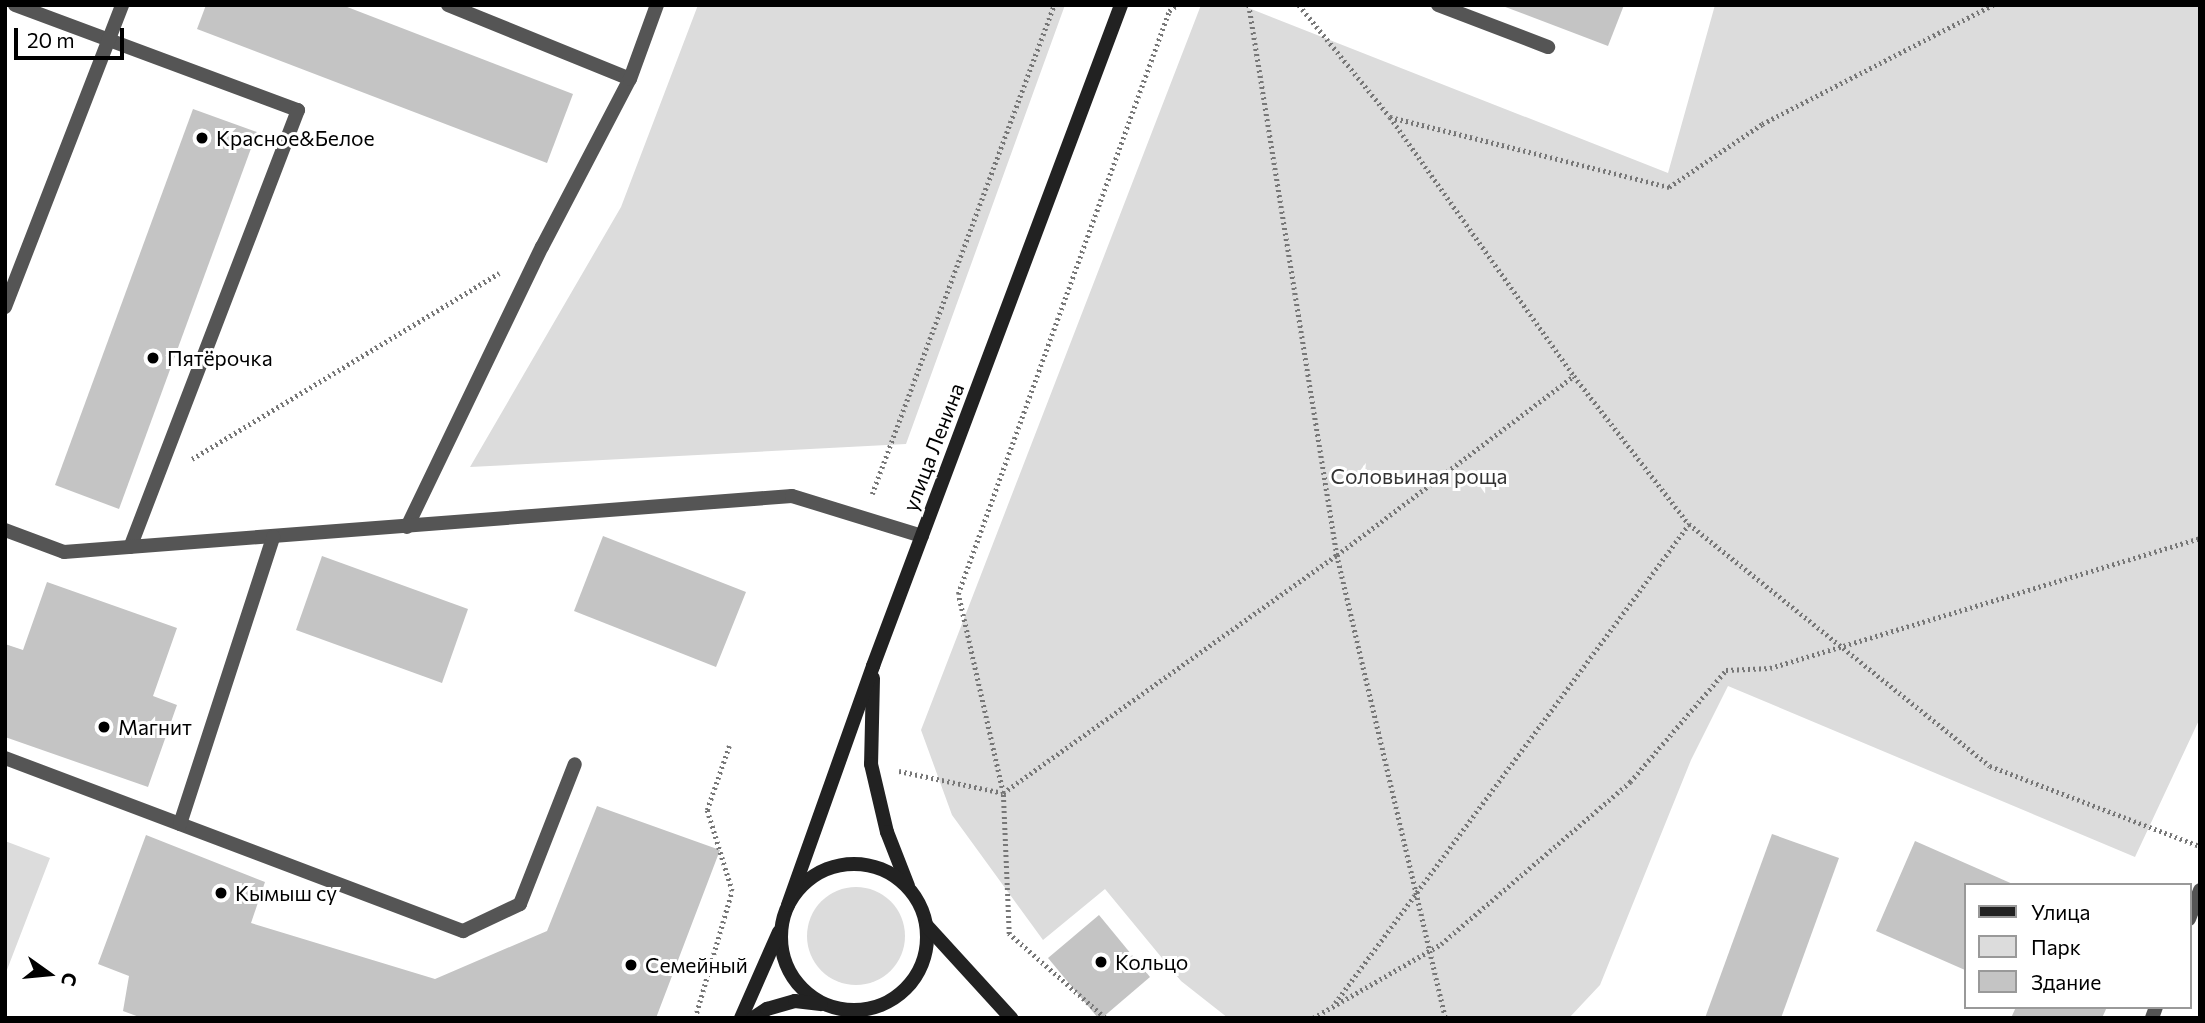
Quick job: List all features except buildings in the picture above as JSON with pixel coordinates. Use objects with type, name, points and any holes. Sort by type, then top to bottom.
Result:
[{"type":"main road","name":"улица Ленина","points":[[788,905],[873,666],[1121,5]]},
{"type":"main road","points":[[873,666],[871,764],[887,832],[908,888]]},
{"type":"main road","points":[[741,1018],[781,928],[788,905],[802,885],[821,871],[844,864],[867,865],[890,873],[908,888],[921,906],[927,926],[926,949],[919,971],[906,989],[888,1002],[867,1010],[844,1010]]},
{"type":"main road","points":[[927,926],[1011,1018]]},
{"type":"main road","points":[[781,928],[782,951],[790,972],[803,990],[823,1004]]},
{"type":"main road","points":[[753,1018],[766,1009],[795,1001],[823,1004],[862,1018]]},
{"type":"street","points":[[15,5],[298,110],[130,547]]},
{"type":"street","points":[[5,307],[122,5]]},
{"type":"street","points":[[448,5],[630,79]]},
{"type":"street","points":[[407,527],[542,247],[630,79],[657,5]]},
{"type":"street","points":[[1438,5],[1548,47]]},
{"type":"street","points":[[5,530],[64,552],[792,496],[922,536]]},
{"type":"street","points":[[180,824],[273,537]]},
{"type":"street","points":[[5,758],[463,931],[520,904],[575,764]]},
{"type":"street","points":[[2191,914],[2200,890]]},
{"type":"path","points":[[864,518],[1054,5]]},
{"type":"path","points":[[1105,1018],[1009,934],[1003,793],[958,594],[1169,11],[1177,5]]},
{"type":"path","points":[[1249,5],[1337,555],[1428,951],[1446,1018]]},
{"type":"path","points":[[1299,5],[1390,117],[1574,376],[1689,524],[1990,766],[2200,846]]},
{"type":"path","points":[[1390,117],[1669,187],[1762,124],[1993,5]]},
{"type":"path","points":[[156,482],[542,247]]},
{"type":"path","points":[[871,764],[1003,793],[1337,555],[1574,376]]},
{"type":"path","points":[[1324,1018],[1689,524]]},
{"type":"path","points":[[1313,1018],[1428,951],[1630,782],[1726,670],[1770,668],[2200,538]]},
{"type":"path","points":[[695,1018],[732,891],[707,810],[729,746]]},
{"type":"green space","points":[[698,5],[1065,5],[906,444],[470,467],[621,207]]},
{"type":"green space","name":"Соловьиная роща","points":[[1201,5],[1241,5],[1668,173],[1715,5],[2200,5],[2200,718],[2135,857],[1728,686],[1691,760],[1600,985],[1569,1018],[1228,1018],[1181,981],[1105,889],[1043,940],[952,815],[921,730]]},
{"type":"green space","points":[[5,841],[50,858],[5,975]]},
{"type":"green space","points":[[856,887],[875,891],[891,901],[901,917],[905,936],[901,955],[891,971],[875,981],[856,985],[837,981],[821,971],[811,955],[807,936],[811,917],[821,901],[837,891]]},
{"type":"place","name":"Красное&Белое","points":[[202,138]]},
{"type":"place","name":"Пятёрочка","points":[[153,358]]},
{"type":"place","name":"Магнит","points":[[104,727]]},
{"type":"place","name":"Кымыш су","points":[[221,893]]},
{"type":"place","name":"Кольцо","points":[[1101,962]]},
{"type":"place","name":"Семейный","points":[[631,965]]}]
